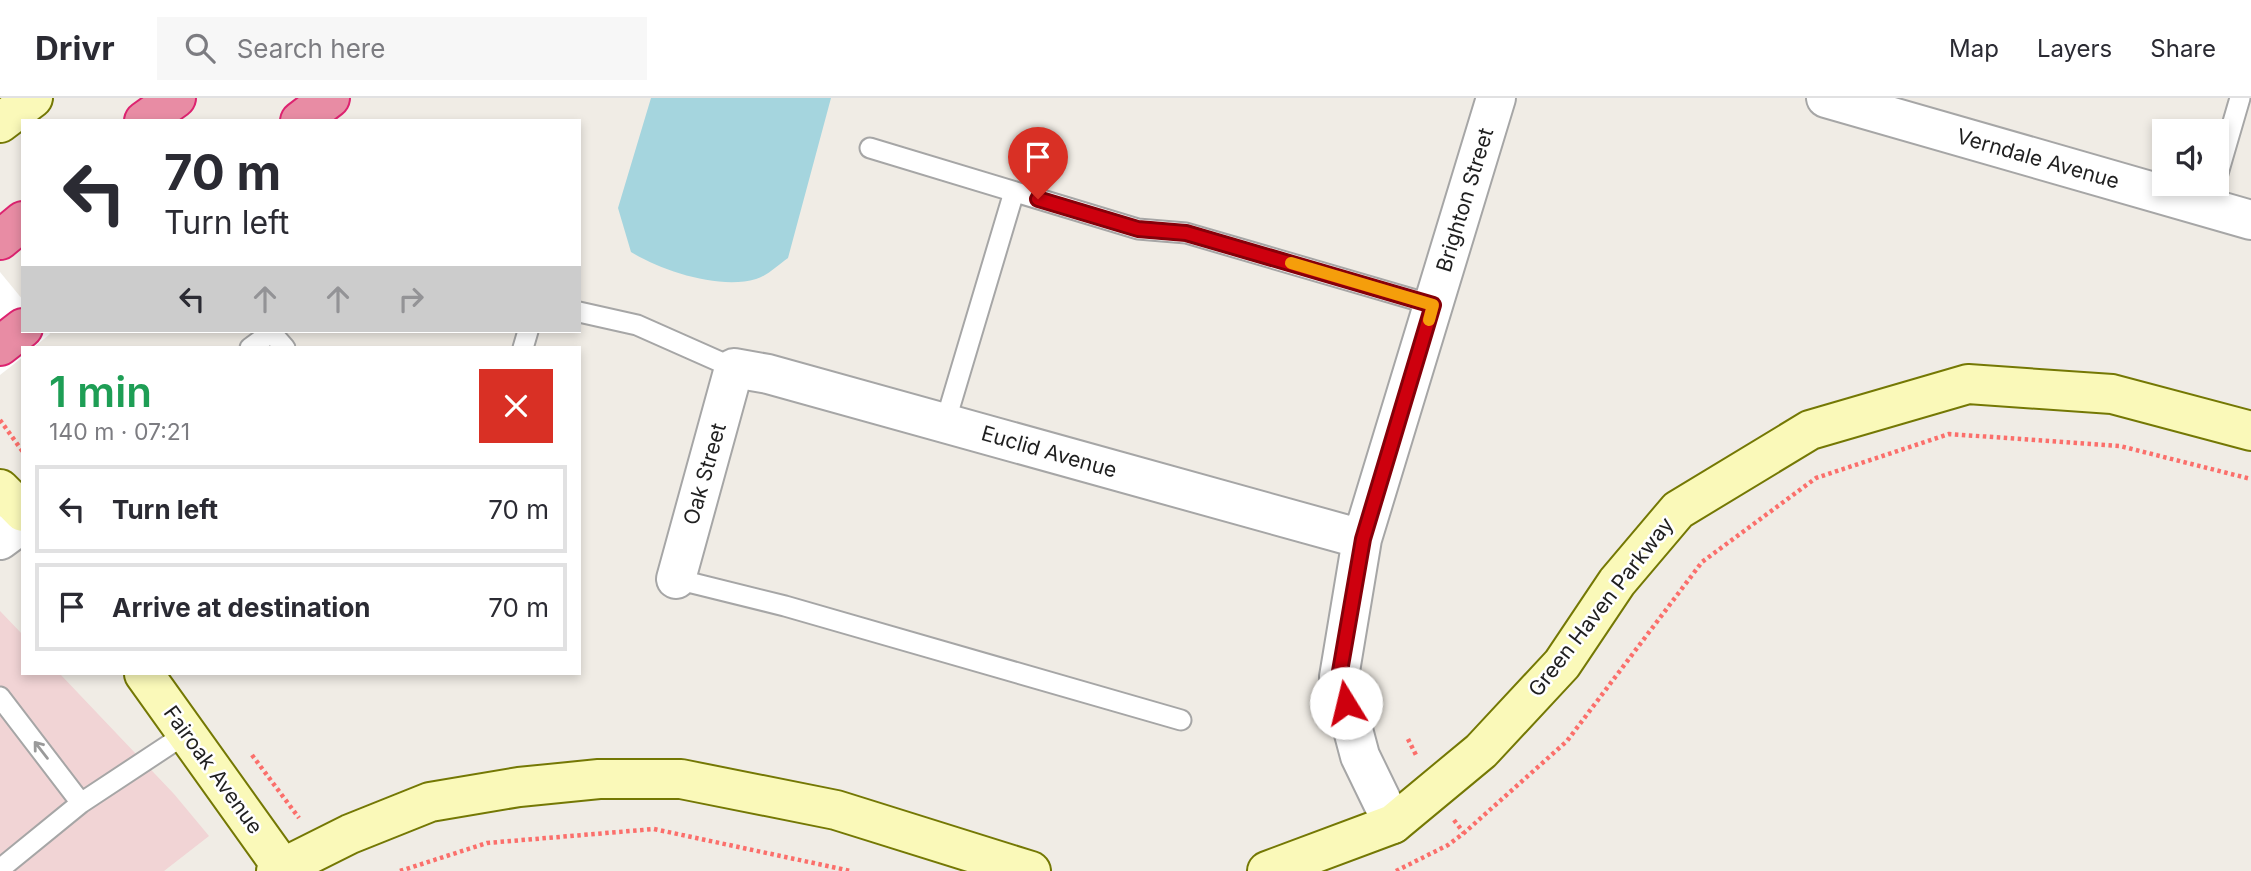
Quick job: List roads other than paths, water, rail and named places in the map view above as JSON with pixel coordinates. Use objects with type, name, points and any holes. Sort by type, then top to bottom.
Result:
[{"type":"highway","points":[[147,119],[176,98]]},
{"type":"highway","points":[[303,119],[330,98]]},
{"type":"highway","points":[[0,240],[21,223]]},
{"type":"highway","points":[[0,346],[21,330]]},
{"type":"street","points":[[0,123],[33,98]]},
{"type":"street","name":"Brighton Street","points":[[1393,824],[1360,755],[1339,677],[1363,539],[1496,98]]},
{"type":"street","name":"Verndale Avenue","points":[[1835,99],[2152,174]]},
{"type":"street","name":"Verndale Avenue","points":[[2222,196],[2251,220]]},
{"type":"street","name":"Euclid Avenue","points":[[734,368],[768,374],[1363,539]]},
{"type":"street","name":"Oak Street","points":[[676,579],[734,368]]},
{"type":"street","name":"Green Haven Parkway","points":[[1267,871],[1393,824],[1481,751],[1562,664],[1617,582],[1678,510],[1810,430],[1968,384],[2112,394],[2251,431]]},
{"type":"street","points":[[0,489],[21,510]]},
{"type":"street","points":[[0,540],[21,524]]},
{"type":"street","name":"Fairoak Avenue","points":[[145,675],[279,869]]},
{"type":"street","points":[[279,869],[350,834],[430,802],[519,787],[573,782],[681,779],[835,810],[1031,871]]},
{"type":"lane","points":[[2229,136],[2240,98]]},
{"type":"lane","points":[[870,148],[1138,229],[1186,233],[1433,305]]},
{"type":"lane","points":[[945,423],[1014,192]]},
{"type":"lane","points":[[581,312],[637,325],[734,368]]},
{"type":"lane","points":[[253,346],[269,333]]},
{"type":"lane","points":[[676,579],[785,606],[1181,720]]},
{"type":"lane","points":[[0,697],[81,803]]},
{"type":"lane","points":[[0,869],[81,803],[187,733]]},
{"type":"water","points":[[651,98],[831,98],[788,258],[760,278],[726,282],[675,272],[631,252],[618,208]]}]
